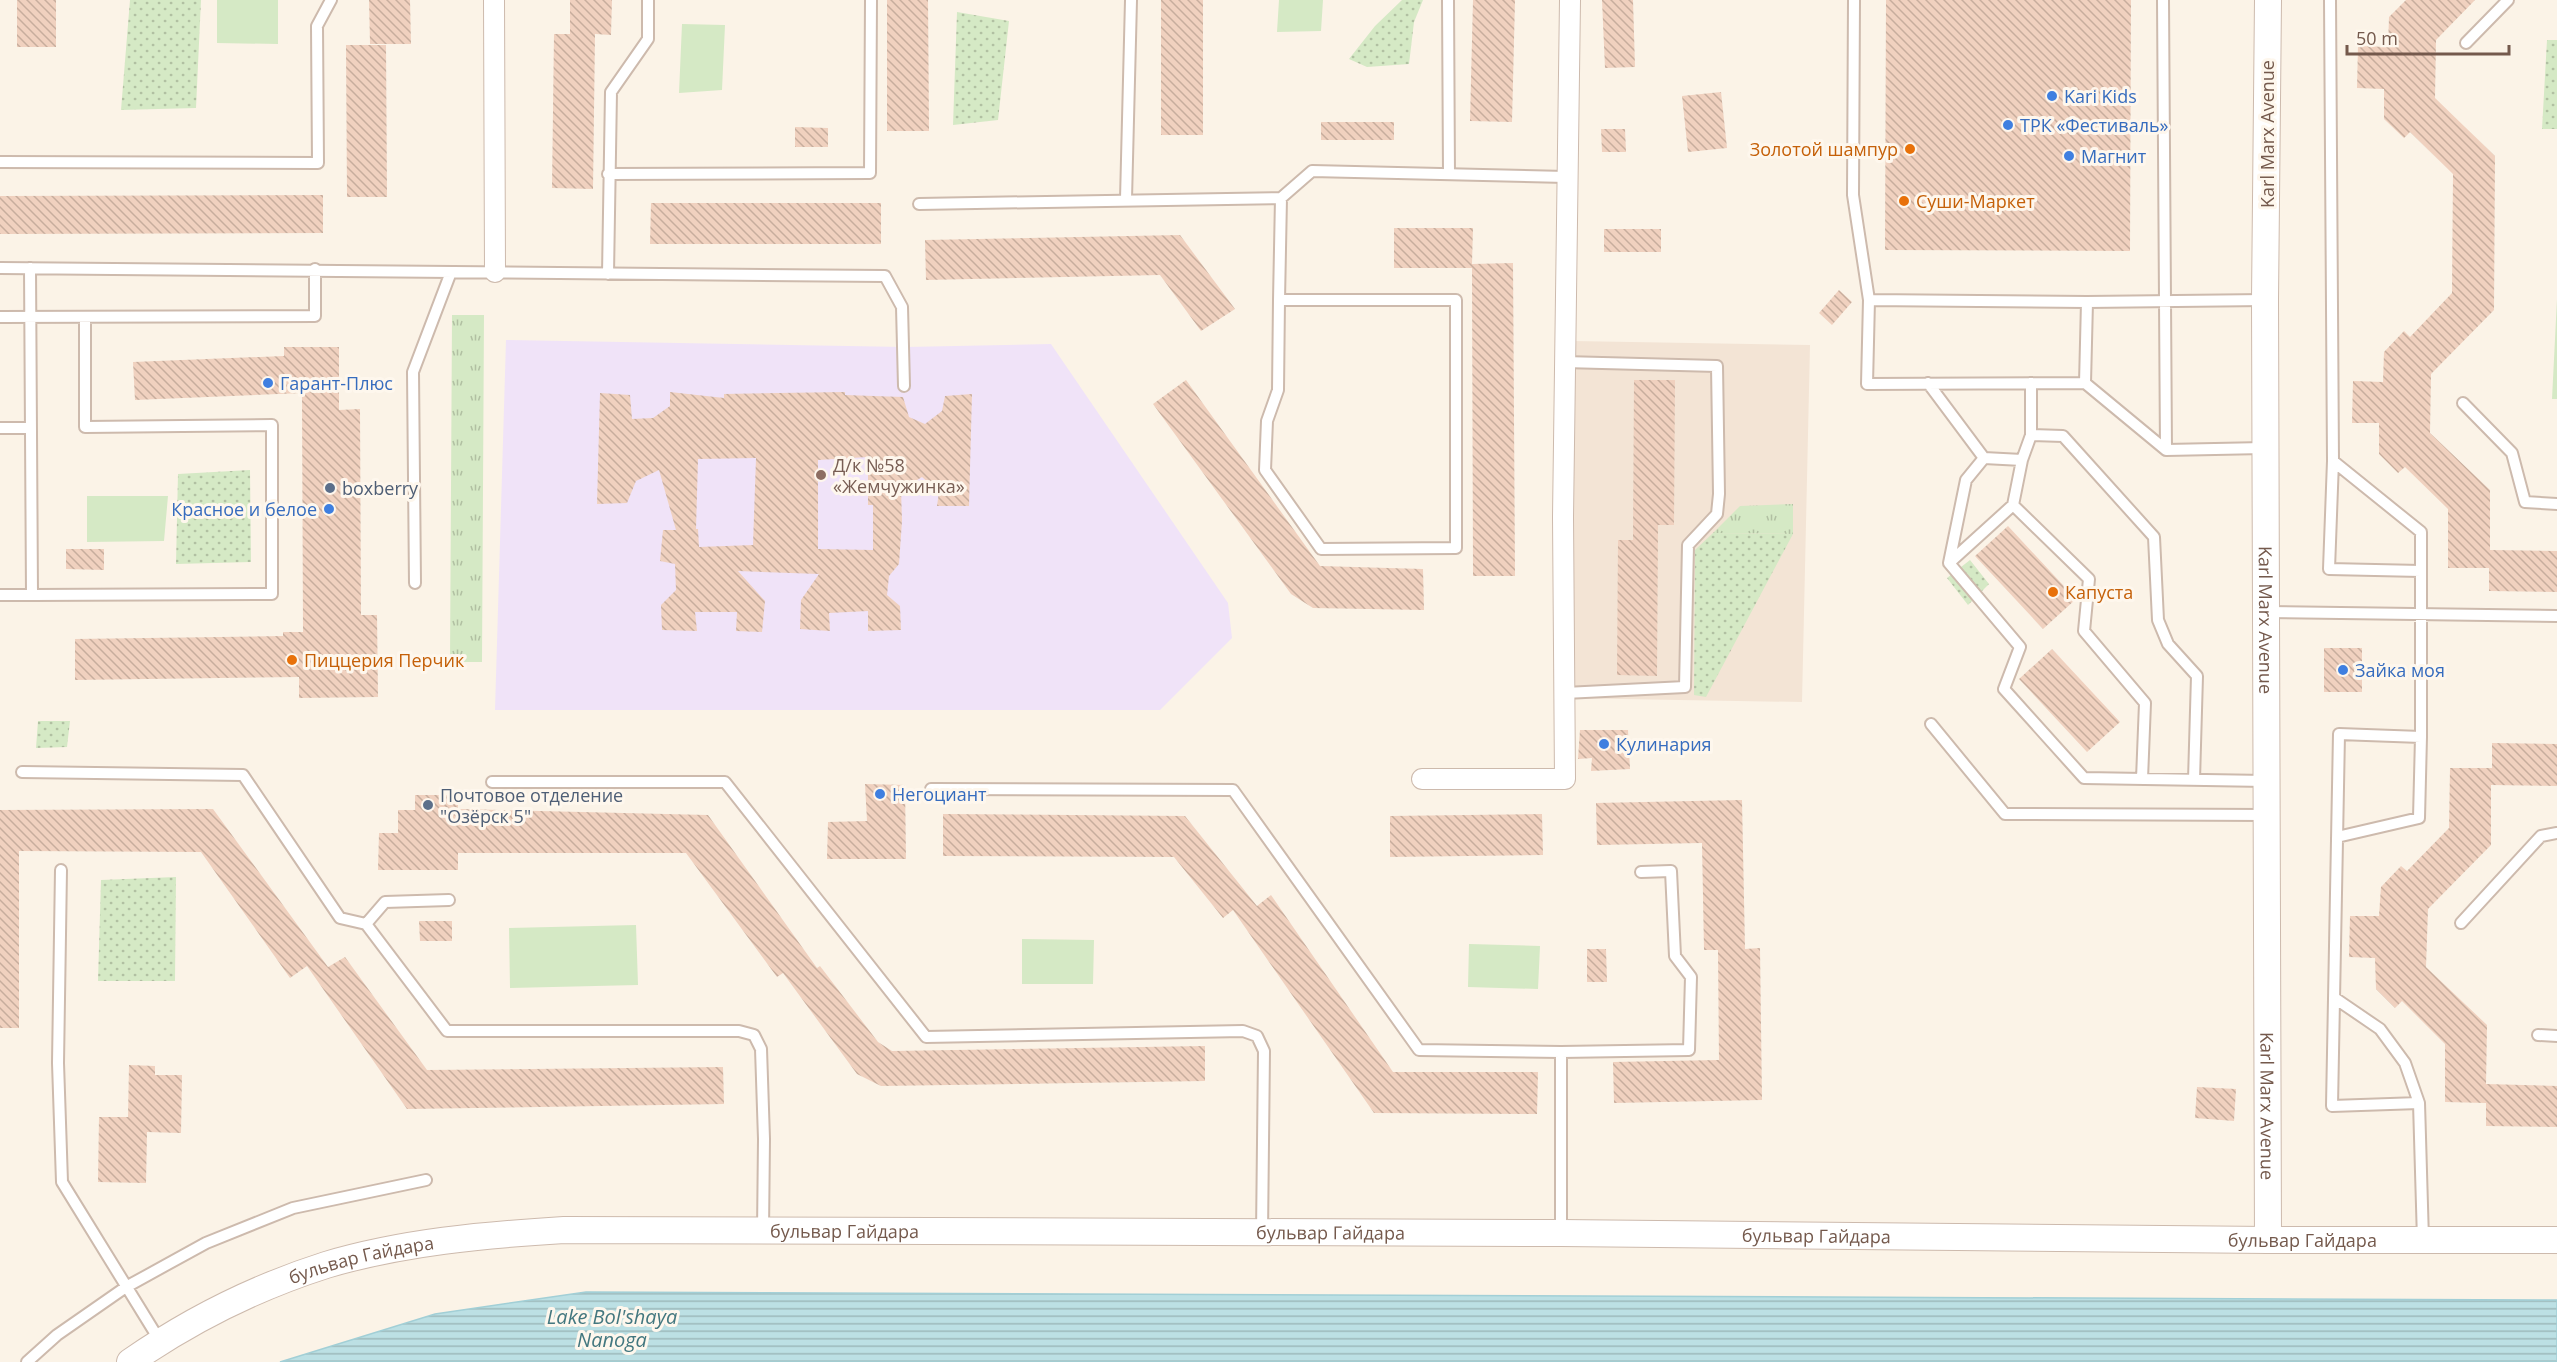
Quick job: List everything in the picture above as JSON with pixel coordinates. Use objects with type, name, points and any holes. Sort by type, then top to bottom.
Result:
[{"type":"street","points":[[494,0],[495,273]]},
{"type":"street","points":[[1422,779],[1565,779],[1564,362],[1570,0]]},
{"type":"street","name":"Karl Marx Avenue","points":[[2268,0],[2265,300],[2268,1240]]},
{"type":"street","name":"бульвар Гайдара","points":[[130,1362],[160,1341],[209,1314],[315,1269],[405,1247],[482,1236],[564,1230],[1262,1234],[1562,1233],[2268,1240],[2557,1240]]},
{"type":"lane","points":[[0,162],[318,163],[317,26],[331,0]]},
{"type":"lane","points":[[608,274],[611,92],[648,39],[648,0]]},
{"type":"lane","points":[[609,174],[870,173],[871,0]]},
{"type":"lane","points":[[1126,199],[1131,0]]},
{"type":"lane","points":[[1448,0],[1449,174]]},
{"type":"lane","points":[[1854,0],[1853,195],[1869,300],[1867,384],[2085,383],[2166,450],[2266,448]]},
{"type":"lane","points":[[2163,0],[2166,450]]},
{"type":"lane","points":[[2330,0],[2333,461],[2330,570],[2421,571]]},
{"type":"lane","points":[[2466,43],[2508,0]]},
{"type":"lane","points":[[919,204],[1281,198],[1312,171],[1566,177]]},
{"type":"lane","points":[[1279,300],[1456,300],[1456,548],[1321,549],[1265,470],[1267,422],[1278,390],[1279,300],[1281,198]]},
{"type":"lane","points":[[0,267],[885,276],[902,307],[904,386]]},
{"type":"lane","points":[[30,268],[32,595]]},
{"type":"lane","points":[[0,317],[315,316],[315,269]]},
{"type":"lane","points":[[415,583],[413,372],[451,272]]},
{"type":"lane","points":[[1869,300],[2086,302],[2265,300]]},
{"type":"lane","points":[[2085,383],[2086,302]]},
{"type":"lane","points":[[0,595],[272,594],[272,425],[85,427],[85,318]]},
{"type":"lane","points":[[1564,362],[1717,366],[1719,494],[1716,514],[1688,545],[1685,687],[1565,693]]},
{"type":"lane","points":[[1928,383],[1984,458]]},
{"type":"lane","points":[[1949,563],[2013,506],[2022,460],[2031,435],[2031,383]]},
{"type":"lane","points":[[2463,403],[2512,453],[2525,502],[2557,504]]},
{"type":"lane","points":[[0,428],[31,428]]},
{"type":"lane","points":[[2031,435],[2063,436],[2154,537],[2158,621],[2168,644],[2197,676],[2194,780]]},
{"type":"lane","points":[[1984,458],[2022,460]]},
{"type":"lane","points":[[1949,563],[1966,480],[1984,458]]},
{"type":"lane","points":[[2333,461],[2421,532],[2422,614],[2419,818],[2337,837]]},
{"type":"lane","points":[[2013,506],[2090,579],[2084,631],[2145,702],[2142,779]]},
{"type":"lane","points":[[1949,563],[2020,647],[2004,689],[2084,778],[2267,781]]},
{"type":"lane","points":[[2266,612],[2557,616]]},
{"type":"lane","points":[[1930,724],[2006,814],[2267,815]]},
{"type":"lane","points":[[2419,1103],[2332,1106],[2336,999],[2338,734],[2421,736]]},
{"type":"lane","points":[[22,772],[243,775],[340,918],[366,924],[447,1031],[739,1031],[754,1035],[761,1049],[764,1139],[763,1232]]},
{"type":"lane","points":[[492,782],[725,782],[926,1037],[1243,1030],[1257,1036],[1264,1051],[1262,1234]]},
{"type":"lane","points":[[931,789],[1233,790],[1419,1050],[1561,1052],[1689,1050],[1691,977],[1675,956],[1671,871],[1641,872]]},
{"type":"lane","points":[[2461,923],[2541,836],[2557,833]]},
{"type":"lane","points":[[61,870],[58,1063],[62,1182],[160,1341]]},
{"type":"lane","points":[[366,924],[385,902],[449,900]]},
{"type":"lane","points":[[2336,999],[2380,1029],[2405,1063],[2419,1103],[2423,1240]]},
{"type":"lane","points":[[2538,1035],[2557,1036]]},
{"type":"lane","points":[[1561,1052],[1562,1233]]},
{"type":"lane","points":[[27,1362],[57,1335],[126,1287],[206,1243],[293,1208],[426,1180]]},
{"type":"shaded area","name":"Д/к №58 «Жемчужинка»","points":[[506,340],[905,347],[1051,344],[1228,603],[1232,638],[1160,710],[495,710]]},
{"type":"shaded area","points":[[1572,341],[1810,345],[1802,702],[1564,698]]},
{"type":"green space","points":[[130,0],[201,0],[196,108],[121,110]]},
{"type":"green space","points":[[217,0],[278,0],[278,44],[217,43]]},
{"type":"green space","points":[[1279,0],[1323,0],[1321,31],[1277,32]]},
{"type":"green space","points":[[1402,0],[1423,0],[1414,22],[1409,64],[1367,67],[1349,59],[1375,26]]},
{"type":"green space","points":[[957,12],[1009,21],[998,120],[953,125]]},
{"type":"green space","points":[[682,24],[725,25],[722,90],[679,93]]},
{"type":"green space","points":[[2547,40],[2557,40],[2557,129],[2542,129]]},
{"type":"green space","points":[[2557,299],[2557,399],[2552,399]]},
{"type":"green space","points":[[452,315],[484,315],[482,662],[450,662]]},
{"type":"green space","points":[[250,470],[251,562],[176,564],[178,474]]},
{"type":"green space","points":[[87,496],[168,496],[164,541],[87,542]]},
{"type":"green space","points":[[1793,504],[1793,534],[1713,533],[1740,506]]},
{"type":"green space","points":[[1713,533],[1793,534],[1706,697],[1694,695],[1695,550]]},
{"type":"green space","points":[[1970,560],[1989,584],[1968,605],[1947,578]]},
{"type":"green space","points":[[38,721],[70,721],[67,747],[36,748]]},
{"type":"green space","points":[[176,877],[175,981],[98,981],[101,880]]},
{"type":"green space","points":[[636,925],[638,985],[510,988],[509,928]]},
{"type":"green space","points":[[1022,939],[1094,940],[1093,984],[1022,984]]},
{"type":"green space","points":[[1469,944],[1540,946],[1538,989],[1468,987]]},
{"type":"water","name":"Lake Bol'shaya Nanoga","points":[[586,1292],[2557,1300],[2557,1362],[280,1362],[435,1314]]},
{"type":"building","points":[[17,0],[56,0],[56,47],[17,47]]},
{"type":"building","points":[[369,0],[410,0],[411,44],[370,44]]},
{"type":"building","points":[[570,0],[612,0],[611,35],[595,34],[593,189],[552,188],[554,34],[570,34]]},
{"type":"building","points":[[887,0],[928,0],[929,131],[887,131]]},
{"type":"building","points":[[1161,0],[1203,0],[1203,135],[1161,135]]},
{"type":"building","points":[[1473,0],[1515,0],[1512,122],[1470,121]]},
{"type":"building","points":[[1602,0],[1633,0],[1635,67],[1605,68]]},
{"type":"building","name":"ТРК «Фестиваль»","points":[[1886,0],[2131,0],[2130,251],[1885,250]]},
{"type":"building","points":[[2406,0],[2475,0],[2436,40],[2435,98],[2495,156],[2494,310],[2431,374],[2430,433],[2490,490],[2490,550],[2557,551],[2557,592],[2489,591],[2489,568],[2448,568],[2448,509],[2405,467],[2398,473],[2379,454],[2379,423],[2352,423],[2353,381],[2383,382],[2384,352],[2404,331],[2410,337],[2452,293],[2453,174],[2410,132],[2404,138],[2384,119],[2384,89],[2357,88],[2358,46],[2388,47],[2389,17]]},
{"type":"building","points":[[346,45],[386,45],[387,197],[347,197]]},
{"type":"building","points":[[1721,92],[1727,148],[1688,152],[1682,96]]},
{"type":"building","points":[[1321,122],[1394,122],[1394,140],[1321,140]]},
{"type":"building","points":[[795,127],[828,128],[828,147],[795,147]]},
{"type":"building","points":[[1601,129],[1625,129],[1626,152],[1602,152]]},
{"type":"building","points":[[323,195],[323,233],[0,234],[0,196]]},
{"type":"building","points":[[651,203],[881,203],[881,244],[650,244]]},
{"type":"building","points":[[1394,228],[1473,228],[1472,264],[1513,263],[1515,576],[1473,576],[1472,268],[1394,268]]},
{"type":"building","points":[[1604,229],[1661,229],[1661,252],[1604,252]]},
{"type":"building","points":[[1180,235],[1235,309],[1201,331],[1160,275],[926,280],[925,240]]},
{"type":"building","points":[[1839,290],[1852,302],[1832,325],[1819,313]]},
{"type":"building","points":[[284,347],[339,347],[339,410],[360,409],[361,615],[377,615],[378,697],[299,698],[299,677],[75,680],[75,639],[283,636],[283,632],[303,632],[302,393],[135,400],[133,362],[284,356]]},
{"type":"building","points":[[1186,380],[1320,566],[1423,569],[1424,610],[1313,608],[1291,594],[1153,404]]},
{"type":"building","points":[[1634,380],[1675,380],[1674,525],[1658,525],[1657,676],[1617,675],[1618,540],[1633,540]]},
{"type":"building","points":[[670,392],[724,398],[724,394],[845,392],[845,395],[903,397],[909,417],[925,424],[942,411],[945,396],[972,394],[969,506],[937,506],[939,492],[922,477],[901,490],[902,521],[899,564],[889,576],[887,595],[900,606],[901,630],[868,631],[868,611],[829,613],[830,631],[800,629],[801,600],[819,574],[738,571],[765,601],[762,632],[736,631],[737,612],[695,612],[697,631],[662,630],[661,605],[676,590],[675,564],[660,561],[663,530],[676,530],[659,470],[636,481],[627,503],[597,504],[600,393],[630,395],[632,419],[653,418],[670,406]],"holes":[[[868,457],[868,505],[873,505],[873,550],[818,549],[818,460]],[[756,458],[753,545],[699,547],[698,529],[696,529],[698,459]]]},
{"type":"building","points":[[2008,526],[2076,599],[2043,629],[1975,556]]},
{"type":"building","points":[[66,549],[104,549],[104,570],[66,569]]},
{"type":"building","name":"Зайка моя","points":[[2324,648],[2362,648],[2362,692],[2324,692]]},
{"type":"building","points":[[2052,649],[2120,722],[2087,752],[2019,679]]},
{"type":"building","name":"Кулинария","points":[[1580,730],[1628,730],[1630,769],[1591,771],[1592,758],[1578,759]]},
{"type":"building","points":[[2492,743],[2557,744],[2557,786],[2491,785],[2491,845],[2428,909],[2426,967],[2487,1025],[2486,1084],[2557,1086],[2557,1127],[2486,1126],[2486,1103],[2445,1102],[2445,1044],[2402,1001],[2395,1008],[2376,989],[2375,958],[2349,957],[2350,916],[2379,916],[2381,887],[2401,866],[2407,871],[2449,828],[2450,768],[2492,768]]},
{"type":"building","points":[[865,784],[905,785],[906,859],[827,859],[828,822],[867,821]]},
{"type":"building","points":[[415,795],[458,795],[458,809],[708,815],[817,968],[820,966],[878,1042],[892,1051],[1205,1046],[1205,1081],[881,1086],[857,1074],[783,973],[777,977],[686,853],[458,853],[458,870],[378,870],[379,833],[398,833],[398,810],[415,810]]},
{"type":"building","points":[[1742,800],[1745,949],[1760,948],[1762,1100],[1614,1103],[1613,1062],[1719,1060],[1718,950],[1704,950],[1702,843],[1597,845],[1596,803]]},
{"type":"building","points":[[213,809],[328,967],[345,957],[427,1070],[723,1067],[724,1104],[407,1109],[307,966],[290,978],[201,852],[19,851],[19,1028],[0,1028],[0,810]]},
{"type":"building","points":[[943,814],[1185,816],[1257,906],[1271,895],[1393,1072],[1538,1072],[1537,1114],[1374,1113],[1233,910],[1223,918],[1174,857],[943,856]]},
{"type":"building","points":[[1542,814],[1543,855],[1390,857],[1390,816]]},
{"type":"building","points":[[419,921],[452,921],[452,941],[420,941]]},
{"type":"building","points":[[1587,949],[1606,949],[1607,982],[1587,982]]},
{"type":"building","points":[[129,1065],[155,1066],[155,1075],[182,1075],[181,1133],[147,1132],[146,1183],[98,1182],[99,1117],[128,1117]]},
{"type":"building","points":[[2197,1087],[2236,1089],[2234,1121],[2195,1118]]},
{"type":"place","name":"Kari Kids","points":[[2052,96]]},
{"type":"place","name":"ТРК «Фестиваль»","points":[[2008,125]]},
{"type":"place","name":"Золотой шампур","points":[[1910,149]]},
{"type":"place","name":"Магнит","points":[[2069,156]]},
{"type":"place","name":"Суши-Маркет","points":[[1904,201]]},
{"type":"place","name":"Гарант-Плюс","points":[[268,383]]},
{"type":"place","name":"Д/к №58 «Жемчужинка»","points":[[821,475]]},
{"type":"place","name":"boxberry","points":[[330,488]]},
{"type":"place","name":"Красное и белое","points":[[329,509]]},
{"type":"place","name":"Капуста","points":[[2053,592]]},
{"type":"place","name":"Пиццерия Перчик","points":[[292,660]]},
{"type":"place","name":"Зайка моя","points":[[2343,670]]},
{"type":"place","name":"Кулинария","points":[[1604,744]]},
{"type":"place","name":"Негоциант","points":[[880,794]]},
{"type":"place","name":"Почтовое отделение \"Озёрск 5\"","points":[[428,805]]}]
